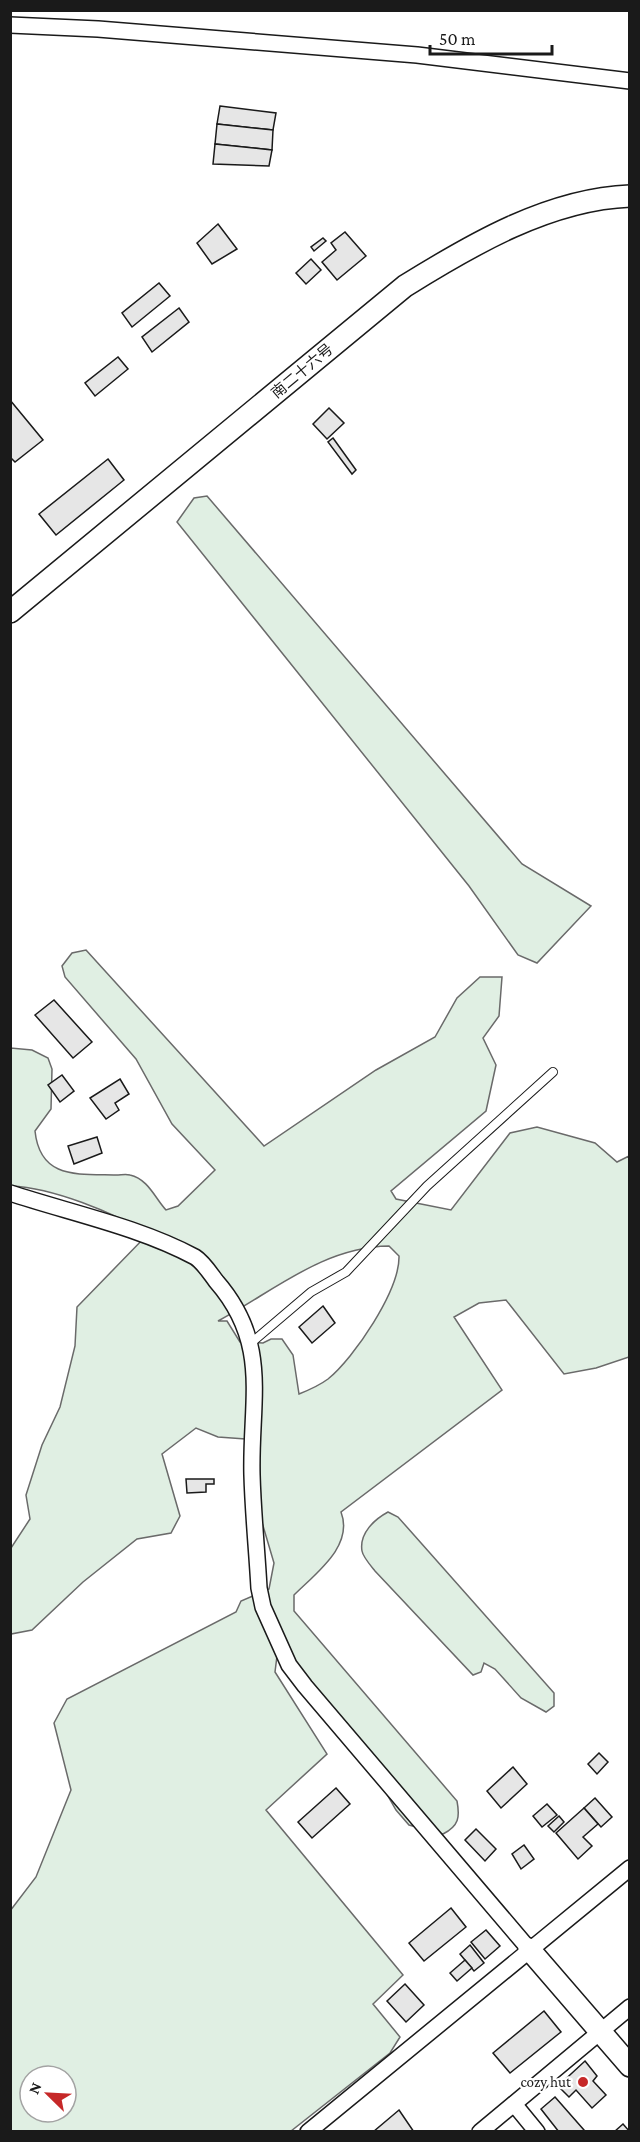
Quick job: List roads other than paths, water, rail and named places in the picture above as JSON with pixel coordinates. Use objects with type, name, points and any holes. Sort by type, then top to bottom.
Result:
[{"type":"street","points":[[10,25],[98,29],[417,55],[630,81]]},
{"type":"street","name":"南二十六号","points":[[10,612],[405,286],[447,260],[503,231],[570,206],[630,196]]},
{"type":"street","points":[[10,1193],[133,1232],[197,1258],[225,1290],[244,1321],[251,1343],[255,1373],[252,1474],[259,1588],[263,1607],[282,1650],[305,1686],[630,2066]]},
{"type":"street","points":[[308,2132],[630,1868]]},
{"type":"street","points":[[480,2132],[630,2007]]},
{"type":"street","points":[[514,2103],[537,2132]]},
{"type":"lane","points":[[251,1343],[311,1292],[346,1272],[427,1185],[553,1072]]},
{"type":"place","name":"cozy hut","points":[[583,2082]]}]
